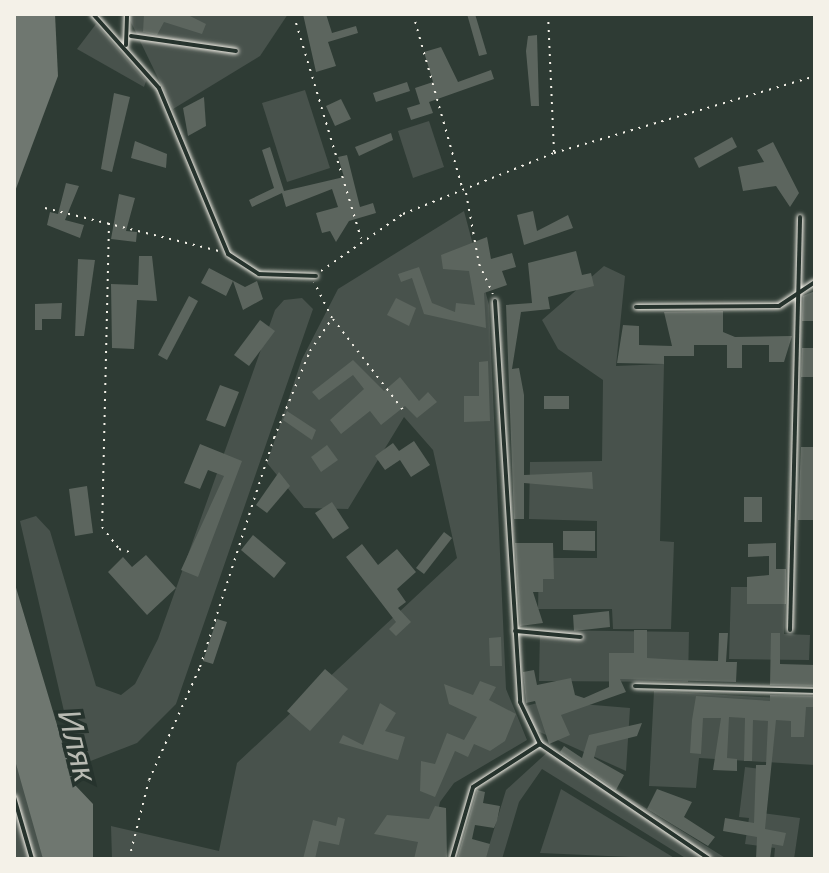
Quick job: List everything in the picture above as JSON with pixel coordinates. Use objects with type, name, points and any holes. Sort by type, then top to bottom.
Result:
[{"type":"lane","points":[[93,14],[126,45],[164,97],[228,254],[259,274],[316,276]]},
{"type":"lane","points":[[126,45],[131,36],[127,14]]},
{"type":"lane","points":[[131,36],[236,51]]},
{"type":"lane","points":[[790,630],[800,217]]},
{"type":"lane","points":[[636,307],[770,307],[788,304],[798,291],[815,282]]},
{"type":"lane","points":[[495,301],[520,702],[540,744],[709,859]]},
{"type":"lane","points":[[515,631],[581,637]]},
{"type":"lane","points":[[635,686],[815,691]]},
{"type":"lane","points":[[452,859],[473,787],[540,744]]},
{"type":"lane","points":[[14,797],[32,859]]},
{"type":"path","points":[[413,14],[464,192],[479,264],[495,301]]},
{"type":"path","points":[[548,14],[554,153]]},
{"type":"path","points":[[296,23],[361,239]]},
{"type":"path","points":[[403,410],[319,299],[316,276],[361,239],[554,153],[815,76]]},
{"type":"path","points":[[45,208],[228,254]]},
{"type":"path","points":[[109,223],[102,527],[119,549],[133,553]]},
{"type":"path","points":[[129,859],[149,780],[200,667],[274,438],[310,351],[332,318]]},
{"type":"shaded area","points":[[14,14],[55,14],[58,76],[14,194]]},
{"type":"shaded area","points":[[127,14],[288,14],[260,56],[173,109]]},
{"type":"shaded area","points":[[96,24],[146,81],[144,87],[77,49]]},
{"type":"shaded area","points":[[305,90],[330,168],[287,182],[262,103]]},
{"type":"shaded area","points":[[429,121],[444,167],[413,178],[398,131]]},
{"type":"shaded area","points":[[464,211],[489,305],[506,689],[527,740],[454,783],[440,802],[427,859],[112,859],[111,826],[219,851],[237,763],[457,558],[433,450],[404,417],[348,509],[304,508],[267,463],[302,359],[338,289]]},
{"type":"shaded area","points":[[604,266],[625,276],[616,366],[664,364],[660,541],[674,542],[671,629],[613,629],[612,609],[538,609],[539,558],[597,558],[597,521],[529,519],[530,462],[602,461],[603,380],[558,349],[542,320]]},
{"type":"shaded area","points":[[302,298],[313,309],[176,704],[137,743],[88,762],[66,720],[20,521],[36,516],[50,531],[96,686],[121,695],[135,684],[158,639],[275,310],[284,300]]},
{"type":"shaded area","points":[[14,581],[75,785],[93,804],[93,859],[43,859],[14,757]]},
{"type":"shaded area","points":[[731,587],[774,587],[785,601],[784,634],[810,635],[809,660],[729,659]]},
{"type":"shaded area","points":[[540,630],[689,632],[688,682],[539,681]]},
{"type":"shaded area","points":[[654,691],[815,700],[815,765],[699,758],[696,788],[649,786]]},
{"type":"shaded area","points":[[545,701],[630,708],[626,771],[533,729],[526,706]]},
{"type":"shaded area","points":[[551,749],[727,859],[687,859],[542,769],[519,802],[502,859],[485,859],[506,790]]},
{"type":"shaded area","points":[[14,757],[33,813],[43,859],[14,859]]},
{"type":"shaded area","points":[[745,767],[761,769],[755,812],[800,818],[794,859],[774,859],[775,848],[745,844],[749,818],[739,817]]},
{"type":"shaded area","points":[[561,789],[676,859],[540,853]]},
{"type":"building","points":[[144,14],[186,14],[206,24],[202,34],[164,22],[157,35],[143,32]]},
{"type":"building","points":[[303,14],[326,14],[332,33],[356,26],[358,33],[328,42],[336,66],[316,72]]},
{"type":"building","points":[[467,14],[475,14],[487,54],[479,56]]},
{"type":"building","points":[[537,35],[539,106],[531,106],[526,51],[528,36]]},
{"type":"building","points":[[441,47],[458,82],[491,70],[494,79],[429,102],[433,113],[411,120],[407,108],[420,104],[415,88],[433,82],[424,52]]},
{"type":"building","points":[[407,82],[410,91],[376,102],[373,93]]},
{"type":"building","points":[[114,93],[130,97],[112,172],[101,169]]},
{"type":"building","points":[[204,97],[206,126],[188,136],[183,108]]},
{"type":"building","points":[[341,99],[351,119],[335,126],[326,106]]},
{"type":"building","points":[[391,133],[393,140],[359,156],[355,147]]},
{"type":"building","points":[[732,137],[737,147],[699,168],[694,158]]},
{"type":"building","points":[[135,141],[167,154],[166,168],[131,158]]},
{"type":"building","points":[[773,142],[799,193],[790,207],[776,186],[743,191],[738,167],[764,162],[757,150]]},
{"type":"building","points":[[270,147],[284,191],[344,177],[338,157],[347,155],[360,207],[373,203],[376,213],[349,221],[336,242],[330,231],[322,233],[316,213],[338,207],[332,189],[286,207],[282,193],[252,207],[249,200],[274,188],[262,150]]},
{"type":"building","points":[[66,183],[79,186],[65,220],[84,225],[80,238],[47,225],[50,212],[58,214]]},
{"type":"building","points":[[119,194],[135,198],[126,231],[137,232],[136,242],[111,239]]},
{"type":"building","points":[[533,211],[537,231],[568,215],[573,228],[524,245],[517,215]]},
{"type":"building","points":[[487,237],[491,259],[512,253],[516,267],[502,271],[507,285],[484,293],[486,328],[424,314],[412,278],[401,282],[398,274],[419,267],[432,303],[455,312],[456,303],[475,305],[469,271],[443,269],[441,255]]},
{"type":"building","points":[[576,251],[582,275],[591,273],[594,286],[548,297],[550,309],[521,312],[512,369],[519,368],[524,395],[524,475],[592,472],[593,489],[524,483],[524,519],[514,519],[506,305],[532,303],[528,263]]},
{"type":"building","points":[[139,256],[152,256],[157,301],[137,300],[134,349],[112,348],[111,284],[138,285]]},
{"type":"building","points":[[78,259],[95,260],[84,336],[75,336]]},
{"type":"building","points":[[209,268],[245,287],[257,281],[263,299],[243,310],[233,281],[226,296],[201,283]]},
{"type":"building","points":[[815,291],[815,321],[802,321],[803,296]]},
{"type":"building","points":[[189,296],[198,301],[167,360],[158,355]]},
{"type":"building","points":[[396,298],[416,308],[409,326],[387,315]]},
{"type":"building","points":[[62,303],[61,319],[42,319],[42,330],[35,330],[35,304]]},
{"type":"building","points":[[723,311],[723,332],[735,337],[792,336],[784,362],[769,362],[769,345],[742,345],[742,368],[727,368],[727,345],[694,345],[694,356],[664,356],[664,364],[617,363],[623,325],[639,326],[639,345],[672,346],[664,312]]},
{"type":"building","points":[[260,320],[275,331],[249,366],[234,355]]},
{"type":"building","points":[[802,348],[815,348],[814,377],[801,377]]},
{"type":"building","points":[[353,360],[384,391],[400,377],[419,401],[428,392],[437,402],[417,418],[405,406],[381,425],[370,411],[341,434],[330,420],[364,389],[353,375],[319,400],[312,392]]},
{"type":"building","points":[[488,361],[490,421],[464,422],[464,396],[479,396],[479,362]]},
{"type":"building","points":[[220,385],[239,392],[225,427],[206,420]]},
{"type":"building","points":[[544,396],[569,396],[569,409],[544,409]]},
{"type":"building","points":[[287,411],[316,430],[312,440],[283,420]]},
{"type":"building","points":[[414,441],[430,465],[411,477],[400,460],[385,470],[375,456],[393,443],[399,451]]},
{"type":"building","points":[[200,444],[242,461],[198,577],[181,570],[224,476],[208,470],[200,489],[184,483]]},
{"type":"building","points":[[327,445],[338,460],[321,472],[311,457]]},
{"type":"building","points":[[801,447],[815,447],[815,520],[798,520]]},
{"type":"building","points":[[279,472],[290,486],[267,513],[256,505]]},
{"type":"building","points":[[87,486],[93,533],[75,536],[69,489]]},
{"type":"building","points":[[744,497],[762,497],[762,522],[744,522]]},
{"type":"building","points":[[332,502],[349,528],[333,539],[315,513]]},
{"type":"building","points":[[563,531],[595,531],[595,551],[563,550]]},
{"type":"building","points":[[444,532],[452,538],[424,574],[416,568]]},
{"type":"building","points":[[253,535],[286,563],[274,578],[241,550]]},
{"type":"building","points":[[515,543],[553,543],[554,579],[543,579],[543,592],[533,592],[543,623],[520,626]]},
{"type":"building","points":[[776,543],[776,569],[786,569],[786,604],[747,604],[747,577],[769,575],[769,556],[748,557],[748,544]]},
{"type":"building","points":[[362,544],[378,565],[397,549],[416,572],[397,589],[406,602],[398,608],[411,622],[396,636],[389,629],[396,622],[346,557]]},
{"type":"building","points":[[146,555],[176,588],[147,615],[108,572],[123,557],[132,567]]},
{"type":"building","points":[[609,611],[610,627],[574,631],[573,615]]},
{"type":"building","points":[[217,619],[227,622],[213,664],[203,661]]},
{"type":"building","points":[[634,630],[647,630],[647,658],[681,660],[718,661],[719,633],[728,633],[726,662],[737,662],[736,682],[620,679],[626,692],[561,715],[570,735],[549,744],[535,701],[526,703],[523,672],[534,670],[537,685],[571,678],[575,695],[584,698],[609,687],[609,653],[634,653]]},
{"type":"building","points":[[771,633],[780,633],[780,664],[815,665],[815,686],[770,685]]},
{"type":"building","points":[[501,637],[502,666],[490,666],[489,638]]},
{"type":"building","points":[[325,669],[348,689],[310,731],[287,711]]},
{"type":"building","points":[[480,681],[496,687],[489,700],[516,714],[505,741],[490,751],[474,744],[468,757],[455,751],[435,797],[420,791],[421,761],[435,764],[447,733],[464,740],[477,717],[449,704],[444,684],[473,695]]},
{"type":"building","points":[[770,695],[815,696],[815,707],[806,707],[804,737],[791,737],[791,721],[776,720],[765,829],[786,833],[783,846],[772,844],[770,859],[756,859],[757,837],[723,831],[725,818],[754,823],[756,765],[766,765],[768,721],[753,720],[752,761],[744,761],[745,718],[729,717],[727,758],[737,759],[737,771],[713,770],[721,718],[703,718],[701,754],[690,753],[692,720],[696,696],[770,701]]},
{"type":"building","points":[[380,703],[396,713],[385,731],[405,737],[398,760],[339,743],[343,735],[363,745]]},
{"type":"building","points":[[642,723],[637,736],[597,746],[594,758],[624,775],[616,790],[560,752],[564,746],[582,758],[589,735]]},
{"type":"building","points":[[657,789],[692,802],[684,817],[715,837],[708,846],[647,809]]},
{"type":"building","points":[[477,790],[485,792],[483,803],[500,806],[497,821],[494,828],[475,825],[472,839],[490,844],[486,858],[457,859]]},
{"type":"building","points":[[435,806],[446,808],[447,859],[414,859],[418,842],[374,834],[387,815],[429,819]]},
{"type":"building","points":[[338,817],[345,819],[339,845],[319,841],[315,859],[303,859],[313,820],[336,826]]},
{"type":"water label","name":"Иляк","points":[[72,747]]}]
